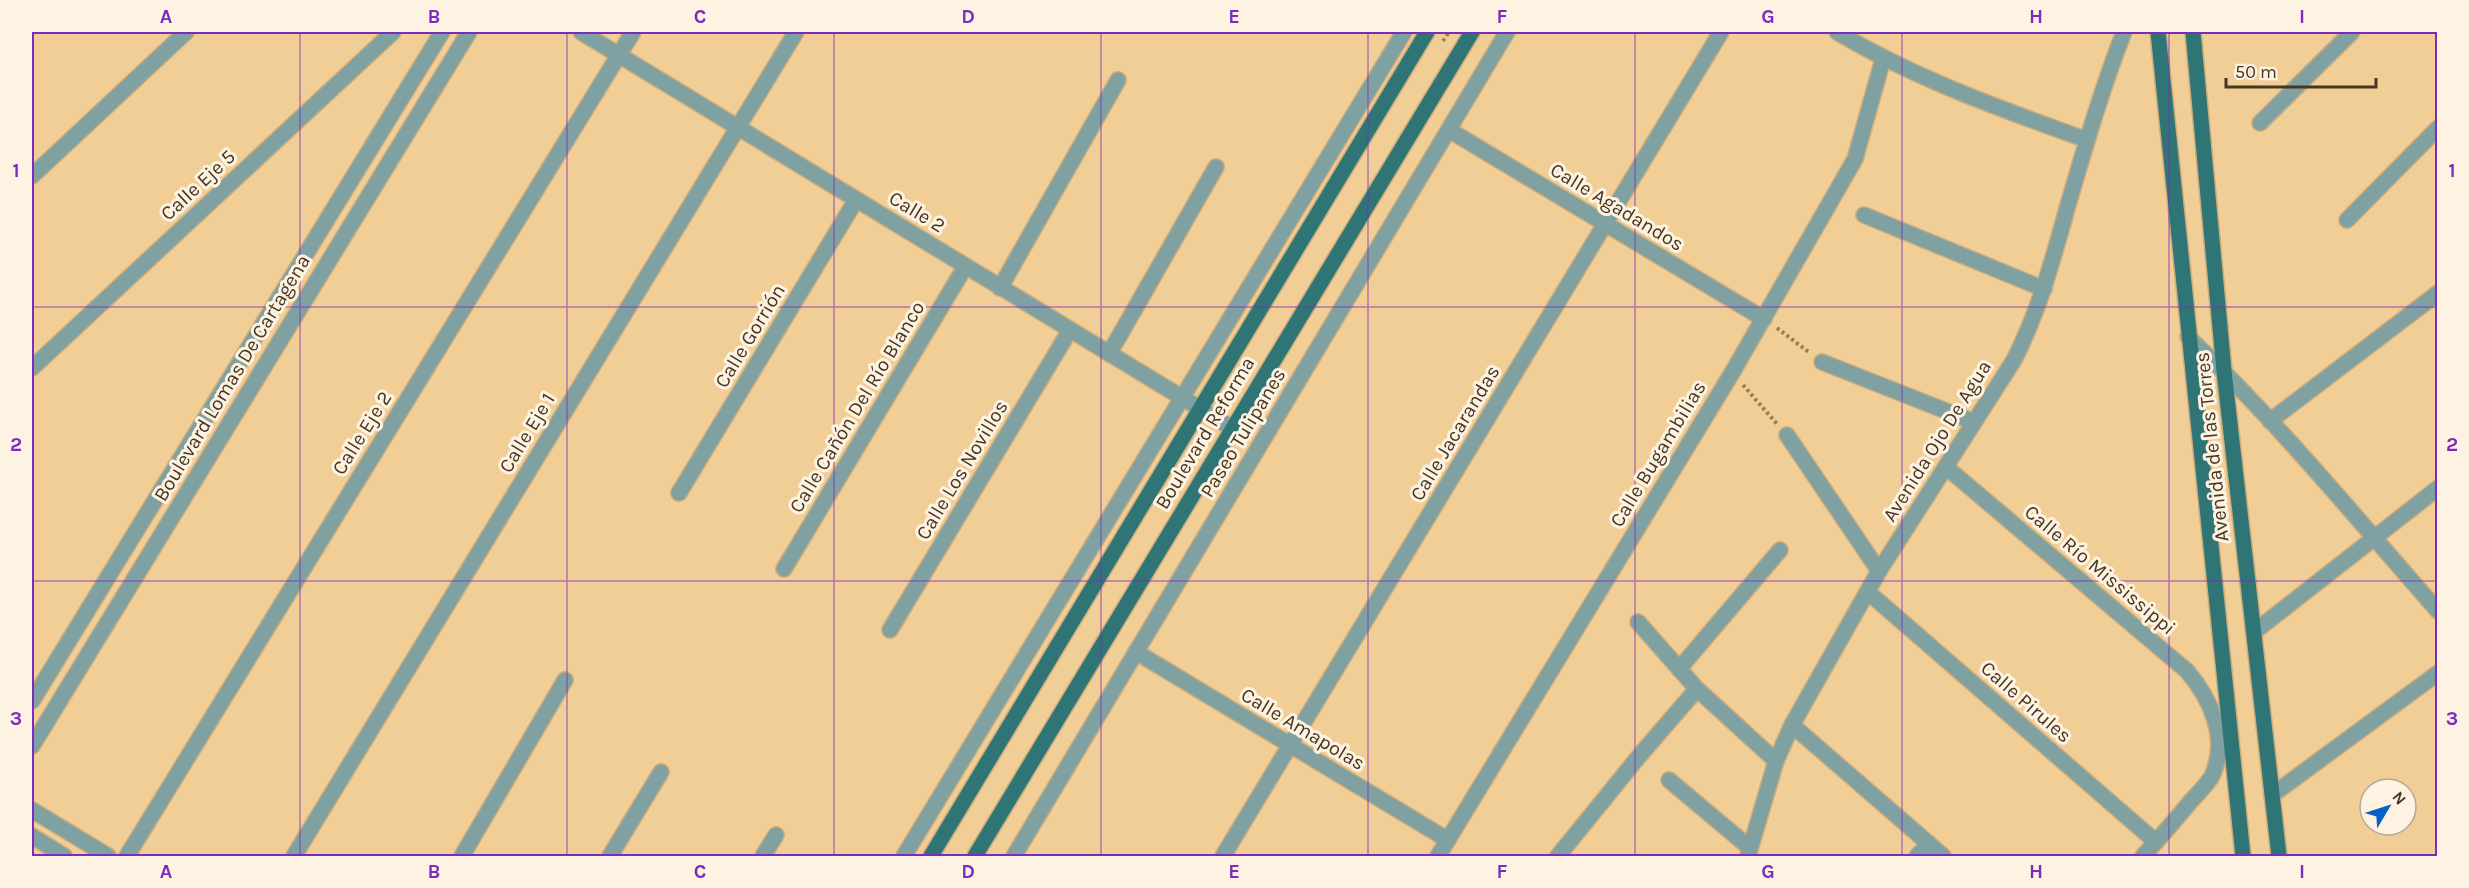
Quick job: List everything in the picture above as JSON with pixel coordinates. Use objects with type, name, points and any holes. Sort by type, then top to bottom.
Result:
[{"type":"main road","name":"Boulevard Reforma","points":[[931,856],[1427,32]]},
{"type":"main road","name":"Boulevard Reforma","points":[[975,856],[1472,32]]},
{"type":"main road","name":"Avenida de las Torres","points":[[2158,32],[2243,856]]},
{"type":"main road","name":"Avenida de las Torres","points":[[2193,32],[2223,371],[2279,856]]},
{"type":"street","points":[[32,176],[186,32]]},
{"type":"street","name":"Calle Eje 5","points":[[32,368],[393,32]]},
{"type":"street","name":"Boulevard Lomas De Cartagena","points":[[32,701],[442,32]]},
{"type":"street","name":"Boulevard Lomas De Cartagena","points":[[32,746],[468,32]]},
{"type":"street","name":"Calle 2","points":[[581,32],[1232,428]]},
{"type":"street","name":"Calle Eje 2","points":[[127,856],[633,32]]},
{"type":"street","name":"Calle Eje 1","points":[[294,856],[796,32]]},
{"type":"street","points":[[904,856],[1404,32]]},
{"type":"street","name":"Paseo Tulipanes","points":[[1014,856],[1507,32]]},
{"type":"street","name":"Calle Jacarandas","points":[[1223,856],[1721,32]]},
{"type":"street","points":[[1837,32],[1883,59],[1983,103],[2087,140]]},
{"type":"street","name":"Avenida Ojo De Agua","points":[[1749,852],[1776,761],[1792,726],[1869,593],[1879,571],[2014,360],[2030,327],[2044,289],[2087,140],[2124,32]]},
{"type":"street","points":[[2260,123],[2352,32]]},
{"type":"street","name":"Calle Bugambilias","points":[[1438,856],[1732,373],[1856,159],[1883,59]]},
{"type":"street","points":[[1000,288],[1118,80]]},
{"type":"street","points":[[2347,220],[2438,128]]},
{"type":"street","name":"Calle Agadandos","points":[[1449,130],[1764,319]]},
{"type":"street","points":[[1109,354],[1216,166]]},
{"type":"street","name":"Calle Gorrión","points":[[679,493],[856,200]]},
{"type":"street","points":[[1863,214],[2044,289]]},
{"type":"street","name":"Calle Cañón Del Río Blanco","points":[[784,569],[965,267]]},
{"type":"street","points":[[2270,421],[2438,292]]},
{"type":"street","name":"Calle Los Novillos","points":[[890,630],[1070,330]]},
{"type":"street","points":[[2188,337],[2270,421],[2438,610]]},
{"type":"street","points":[[1822,362],[1974,422]]},
{"type":"street","points":[[1786,435],[1879,571]]},
{"type":"street","name":"Calle Río Mississippi","points":[[1946,467],[2187,671],[2203,690],[2214,715],[2218,739],[2218,761],[2211,778],[2144,856]]},
{"type":"street","points":[[2254,632],[2438,488]]},
{"type":"street","points":[[1678,669],[1780,550]]},
{"type":"street","name":"Calle Pirules","points":[[1869,593],[2156,842]]},
{"type":"street","points":[[1638,622],[1697,689],[1776,761]]},
{"type":"street","name":"Calle Amapolas","points":[[1136,652],[1448,840]]},
{"type":"street","points":[[2272,795],[2438,673]]},
{"type":"street","points":[[462,856],[565,680]]},
{"type":"street","points":[[1558,856],[1697,689]]},
{"type":"street","points":[[1792,726],[1943,856]]},
{"type":"street","points":[[610,856],[661,772]]},
{"type":"street","points":[[1669,780],[1749,852]]},
{"type":"street","points":[[32,810],[108,856]]},
{"type":"street","points":[[763,856],[776,835]]},
{"type":"street","points":[[32,836],[64,856]]},
{"type":"street","points":[[1917,856],[1929,844]]},
{"type":"path","points":[[1764,319],[1822,362]]},
{"type":"path","points":[[1732,373],[1786,435]]}]
